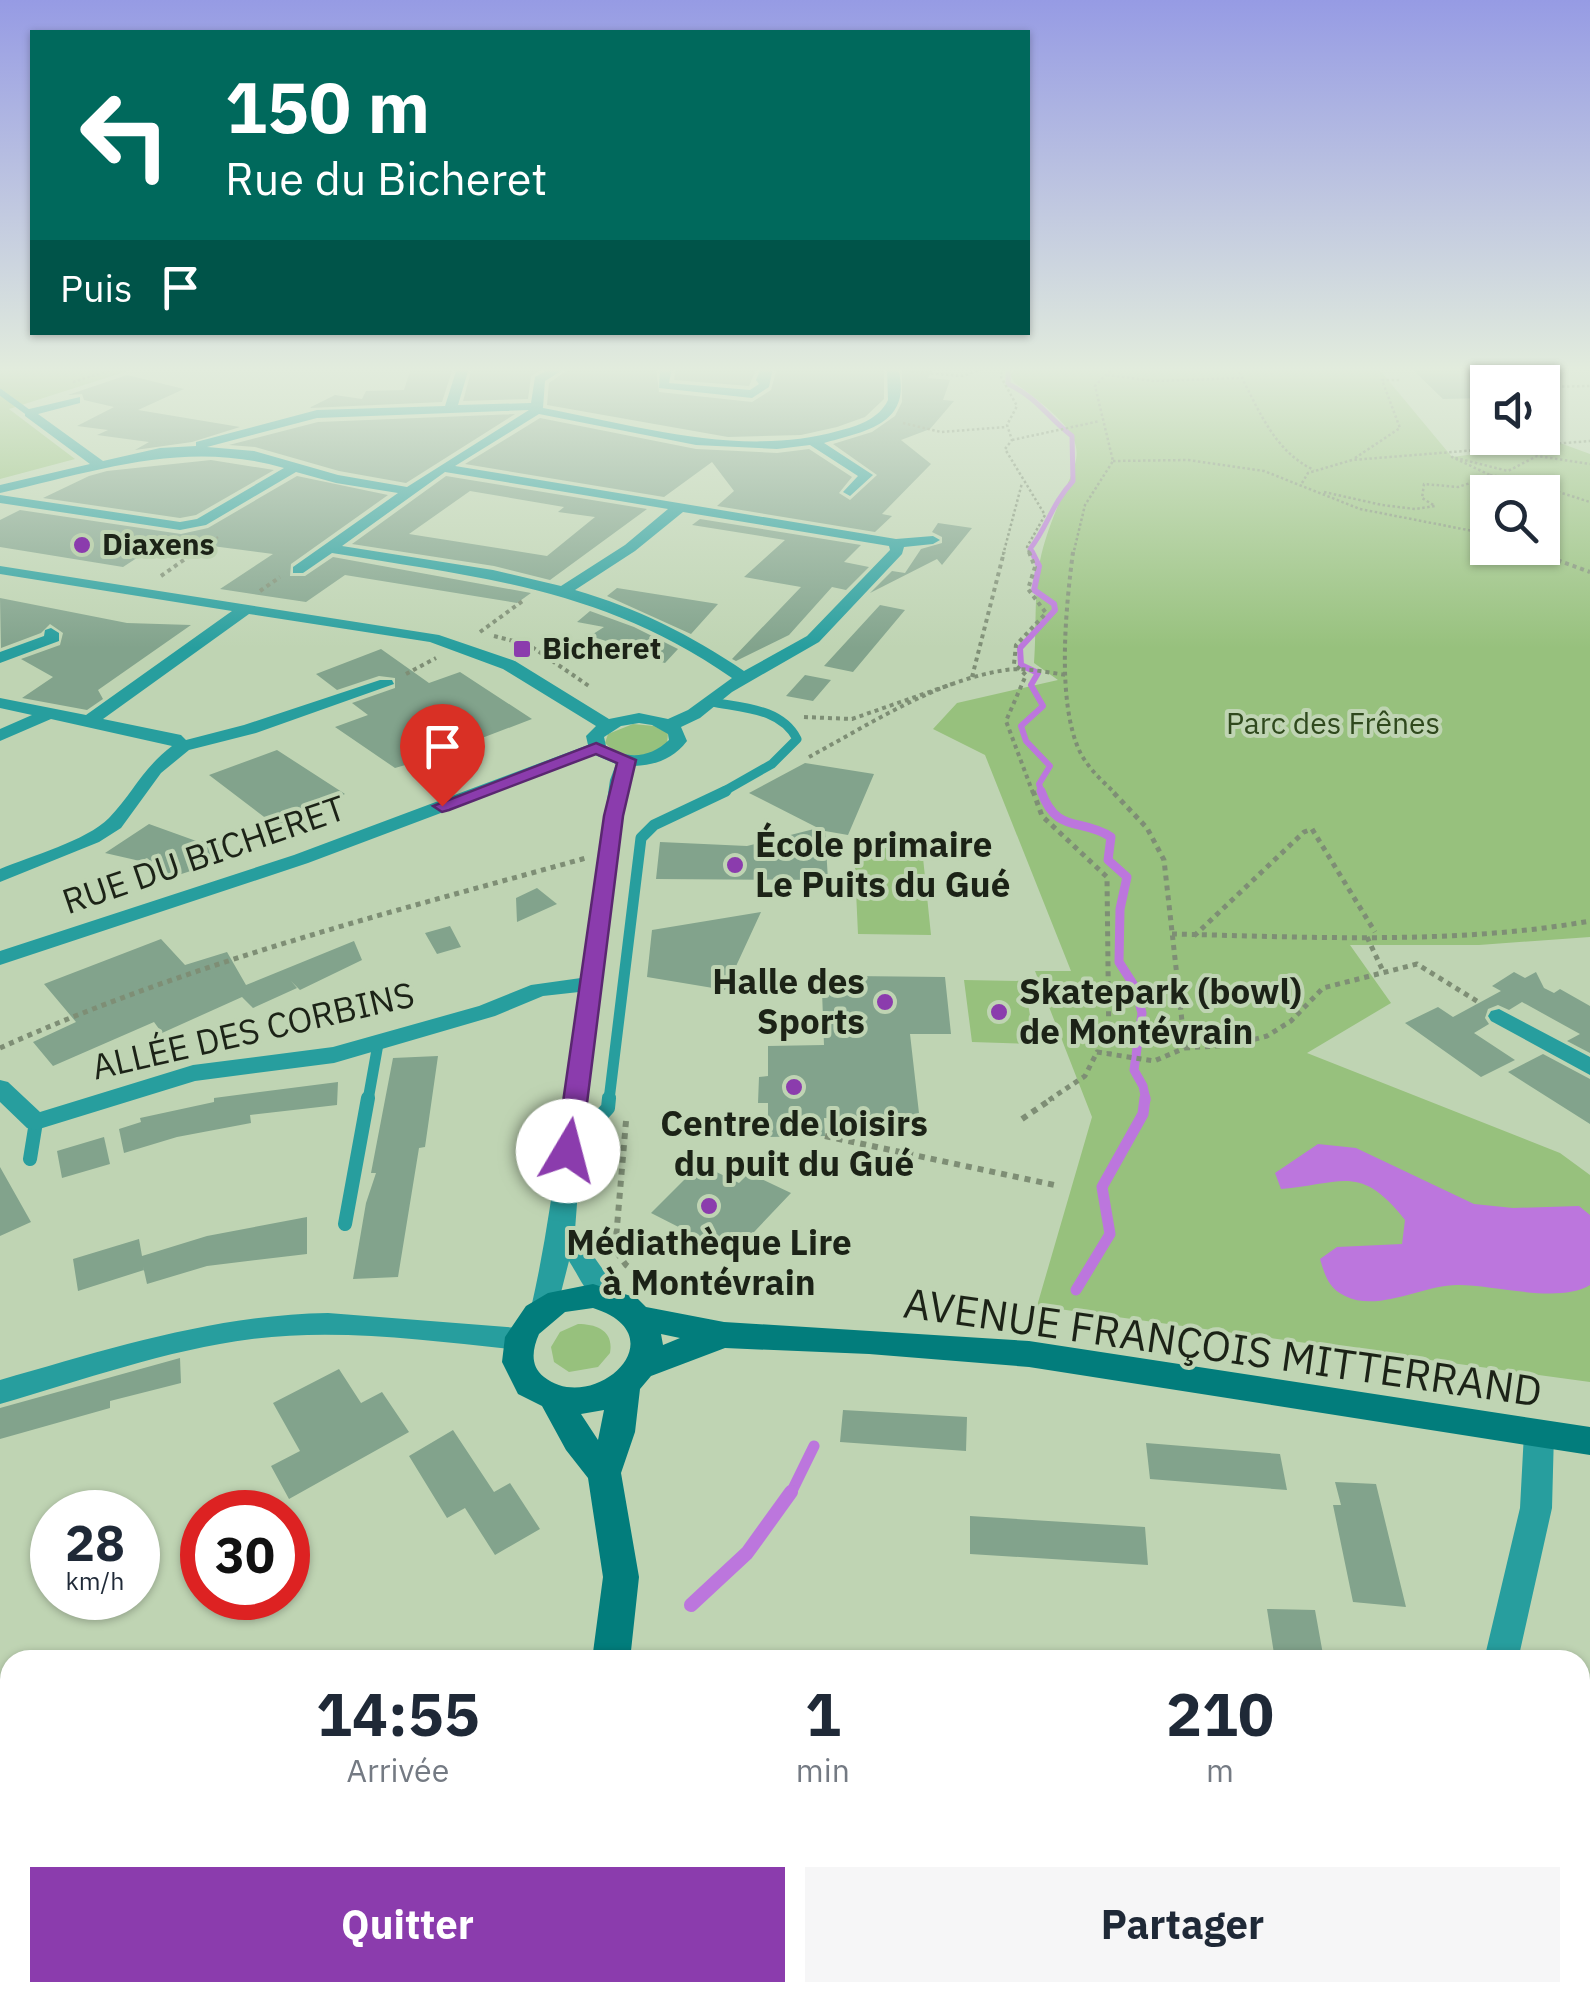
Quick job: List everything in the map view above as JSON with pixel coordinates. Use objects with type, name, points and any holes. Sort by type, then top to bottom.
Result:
[{"type":"main road","points":[[612,1650],[621,1577],[604,1473],[633,1376],[649,1341],[640,1318],[627,1306],[610,1298],[576,1297],[545,1308],[529,1322],[519,1339],[518,1368],[526,1381],[554,1398],[590,1400],[633,1376]]},
{"type":"main road","name":"AVENUE FRANÇOIS MITTERRAND","points":[[640,1318],[724,1335],[886,1342],[1029,1354],[1590,1442]]},
{"type":"main road","name":"AVENUE FRANÇOIS MITTERRAND","points":[[633,1376],[724,1335]]},
{"type":"main road","points":[[554,1398],[578,1440],[604,1473]]},
{"type":"street","points":[[95,461],[100,465]]},
{"type":"street","points":[[0,489],[117,461]]},
{"type":"street","points":[[275,461],[408,492]]},
{"type":"street","points":[[298,570],[453,461]]},
{"type":"street","points":[[843,461],[866,476],[850,492]]},
{"type":"street","points":[[0,500],[180,526],[201,522],[294,468]]},
{"type":"street","points":[[443,468],[676,510],[704,509],[896,543],[933,540]]},
{"type":"street","points":[[566,589],[630,548],[676,510]]},
{"type":"street","points":[[670,725],[812,639],[897,551],[896,543]]},
{"type":"street","points":[[329,548],[566,589],[668,628],[743,678]]},
{"type":"street","points":[[0,570],[404,632],[459,645],[542,682],[606,726]]},
{"type":"street","points":[[92,719],[242,607]]},
{"type":"street","points":[[0,658],[53,638],[51,633]]},
{"type":"street","points":[[0,876],[92,838],[114,824],[154,770],[183,746],[250,729],[386,684]]},
{"type":"street","points":[[0,703],[92,719],[176,739],[183,746]]},
{"type":"street","points":[[0,736],[52,712]]},
{"type":"street","points":[[639,718],[670,725],[677,732],[678,741],[660,756],[627,760],[596,748],[595,736],[606,726],[639,718]]},
{"type":"street","name":"RUE DU BICHERET","points":[[0,958],[301,859],[596,748]]},
{"type":"street","points":[[545,1308],[562,1231],[568,1151],[609,850],[619,780],[627,760]]},
{"type":"street","name":"ALLÉE DES CORBINS","points":[[36,1122],[192,1073],[334,1055],[487,1011],[538,990],[592,983]]},
{"type":"street","points":[[1500,1016],[1590,1067]]},
{"type":"street","points":[[0,1088],[36,1122]]},
{"type":"street","points":[[562,1231],[610,1298]]},
{"type":"street","points":[[0,1392],[216,1334],[286,1326],[402,1327],[519,1339]]},
{"type":"street","points":[[1504,1650],[1536,1508],[1539,1433]]},
{"type":"lane","points":[[568,1151],[608,1108],[641,838],[654,825],[790,752],[797,738],[793,727],[776,716],[712,702]]},
{"type":"lane","points":[[345,1224],[378,1044]]},
{"type":"lane","points":[[30,1159],[36,1122]]},
{"type":"path","points":[[1014,461],[1022,483],[1045,515],[1027,547],[1035,567],[1028,589],[1046,613],[1016,645],[1014,664],[1026,675],[1006,720],[1042,816],[1106,876],[1109,1053]]},
{"type":"path","points":[[1113,461],[1087,501],[1072,546],[1068,675],[1071,725],[1090,768],[1152,829],[1158,841],[1164,860],[1185,1048]]},
{"type":"path","points":[[1198,461],[1264,471],[1360,509],[1470,530]]},
{"type":"path","points":[[1294,461],[1315,471]]},
{"type":"path","points":[[1302,483],[1315,471],[1347,461]]},
{"type":"path","points":[[1461,461],[1488,474],[1590,502]]},
{"type":"path","points":[[1479,461],[1508,470],[1517,461]]},
{"type":"path","points":[[1324,492],[1415,509],[1435,506],[1422,498],[1424,484],[1458,487],[1492,476],[1488,474]]},
{"type":"path","points":[[776,716],[852,719],[974,677],[1022,483]]},
{"type":"path","points":[[138,591],[226,532],[190,524]]},
{"type":"path","points":[[1560,561],[1590,572]]},
{"type":"path","points":[[242,607],[288,572],[298,570]]},
{"type":"path","points":[[803,760],[864,726],[1004,670],[1068,675]]},
{"type":"path","points":[[1194,936],[1304,832],[1312,829],[1374,932]]},
{"type":"path","points":[[0,1048],[84,1010],[268,946],[609,850]]},
{"type":"path","points":[[1172,934],[1366,937],[1546,929],[1590,921]]},
{"type":"path","points":[[1366,937],[1382,970]]},
{"type":"path","points":[[1022,1118],[1085,1076],[1097,1052],[1126,1055],[1150,1064],[1172,1059],[1185,1048],[1234,1045],[1267,1036],[1291,1021],[1322,988],[1382,970],[1417,964],[1500,1016]]},
{"type":"path","points":[[628,1108],[616,1250],[644,1281],[672,1299]]},
{"type":"path","points":[[824,1136],[1059,1186]]},
{"type":"green space","points":[[0,461],[66,461],[0,479]]},
{"type":"green space","name":"Parc des Frênes","points":[[1075,461],[1590,461],[1590,937],[1479,945],[1350,945],[1391,1003],[1307,1053],[1560,1153],[1590,1175],[1590,1382],[1037,1306],[1092,1117],[1035,971],[1071,971],[985,755],[933,729],[957,703],[1058,680],[1034,663],[1040,562]]},
{"type":"green space","points":[[633,724],[654,726],[668,733],[667,744],[652,753],[635,756],[605,743],[608,734]]},
{"type":"green space","points":[[854,848],[922,848],[931,935],[858,934]]},
{"type":"green space","name":"Skatepark (bowl) de Montévrain","points":[[964,980],[1024,981],[1035,1044],[972,1042]]},
{"type":"green space","points":[[578,1324],[603,1330],[611,1345],[610,1353],[598,1367],[569,1372],[554,1362],[551,1347],[560,1332]]},
{"type":"shaded area","points":[[1318,1144],[1356,1148],[1474,1204],[1513,1208],[1579,1206],[1590,1215],[1590,1285],[1562,1293],[1445,1286],[1372,1301],[1339,1293],[1331,1285],[1320,1259],[1337,1247],[1402,1244],[1405,1220],[1375,1190],[1362,1184],[1349,1181],[1281,1189],[1275,1173]]},
{"type":"building","points":[[198,461],[274,470],[196,515],[180,518],[43,498],[107,471]]},
{"type":"building","points":[[305,461],[440,461],[406,483]]},
{"type":"building","points":[[469,461],[828,461],[852,477],[839,493],[850,500],[877,475],[858,461],[931,464],[882,514],[892,516],[875,532],[717,506],[734,491],[712,462],[664,497],[465,464]]},
{"type":"building","points":[[297,476],[388,495],[291,564],[290,576],[305,576],[333,557],[531,593],[517,603],[345,575],[306,602],[220,589],[273,554],[197,544],[177,557],[146,552],[123,567],[0,547],[0,520],[20,510],[181,534],[208,528]]},
{"type":"building","points":[[446,476],[647,509],[550,580],[494,566],[352,544]],"holes":[[[470,491],[564,507],[558,512],[595,517],[547,556],[409,534]]]},
{"type":"building","points":[[700,519],[861,545],[844,562],[869,567],[846,590],[832,587],[789,635],[736,661],[732,659],[801,587],[744,577],[785,540],[692,525]]},
{"type":"building","points":[[938,523],[972,528],[942,565],[937,559],[870,593],[892,571],[905,573],[921,549],[942,543],[942,537],[932,532]]},
{"type":"building","points":[[617,588],[718,604],[691,634],[607,596]]},
{"type":"building","points":[[0,598],[127,623],[191,625],[98,690],[103,699],[87,710],[22,698],[53,677],[21,659],[60,645],[63,633],[50,624],[41,633],[1,648]]},
{"type":"building","points":[[880,605],[905,610],[853,672],[824,666]]},
{"type":"building","points":[[590,611],[678,649],[665,663],[590,636],[604,627],[577,622]]},
{"type":"building","points":[[381,649],[429,683],[460,672],[532,719],[461,746],[464,748],[395,768],[335,727],[368,715],[352,703],[395,688],[395,678],[379,676],[337,690],[316,674]]},
{"type":"building","points":[[805,675],[831,680],[813,701],[786,696]]},
{"type":"building","points":[[277,750],[345,794],[276,826],[209,775]]},
{"type":"building","points":[[805,763],[874,774],[848,835],[825,831],[828,880],[656,879],[660,842],[747,846],[818,828],[749,793]]},
{"type":"building","points":[[149,824],[199,842],[213,837],[237,856],[169,878],[147,858],[140,861],[105,853]]},
{"type":"building","points":[[537,888],[557,904],[517,922],[516,898]]},
{"type":"building","points":[[761,912],[725,990],[647,977],[652,930]]},
{"type":"building","points":[[450,926],[461,947],[437,954],[425,933]]},
{"type":"building","points":[[161,939],[185,965],[227,952],[246,985],[354,941],[362,960],[300,990],[291,981],[297,988],[253,1008],[242,997],[162,1033],[154,1022],[53,1066],[33,1042],[76,1022],[44,984]]},
{"type":"building","points":[[1514,972],[1525,978],[1536,972],[1544,988],[1554,993],[1560,989],[1590,1006],[1590,1053],[1567,1041],[1580,1034],[1522,1002],[1509,1010],[1498,1005],[1488,1009],[1485,1018],[1489,1024],[1474,1033],[1515,1060],[1481,1077],[1405,1023],[1438,1007],[1453,1017],[1501,991],[1492,986]]},
{"type":"building","points":[[851,976],[945,977],[951,1034],[910,1034],[920,1122],[824,1118],[825,1136],[768,1137],[768,1103],[758,1103],[759,1077],[768,1076],[768,1046],[824,1045],[822,991],[852,990]]},
{"type":"building","points":[[1543,1054],[1590,1079],[1590,1124],[1508,1072]]},
{"type":"building","points":[[438,1056],[425,1147],[419,1148],[398,1277],[353,1279],[366,1203],[376,1173],[371,1173],[393,1058]]},
{"type":"building","points":[[338,1082],[337,1105],[250,1115],[251,1123],[177,1137],[124,1153],[119,1129],[141,1122],[140,1118],[214,1102],[214,1098]]},
{"type":"building","points":[[104,1137],[110,1164],[62,1178],[57,1151]]},
{"type":"building","points":[[700,1164],[739,1183],[749,1173],[791,1193],[737,1250],[722,1242],[718,1247],[651,1213]]},
{"type":"building","points":[[0,1167],[31,1222],[0,1236]]},
{"type":"building","points":[[307,1217],[307,1254],[207,1266],[147,1284],[144,1270],[78,1291],[73,1259],[139,1239],[142,1256],[207,1236]]},
{"type":"building","points":[[180,1358],[181,1383],[110,1401],[110,1408],[0,1439],[0,1408]]},
{"type":"building","points":[[339,1369],[361,1403],[382,1392],[409,1432],[305,1490],[284,1490],[271,1466],[300,1451],[273,1403]]},
{"type":"building","points":[[843,1410],[967,1417],[966,1451],[840,1442]]},
{"type":"building","points":[[453,1430],[494,1492],[510,1483],[540,1529],[495,1555],[465,1508],[447,1518],[409,1456]]},
{"type":"building","points":[[1146,1443],[1280,1454],[1287,1490],[1150,1479]]},
{"type":"building","points":[[1335,1482],[1376,1484],[1406,1607],[1353,1602],[1333,1505],[1341,1505]]},
{"type":"building","points":[[970,1516],[1145,1527],[1148,1565],[970,1554]]},
{"type":"building","points":[[1267,1609],[1315,1610],[1322,1650],[1273,1650]]},
{"type":"waterway","points":[[1033,555],[1030,549],[1073,481],[1073,461]]},
{"type":"waterway","points":[[1032,552],[1039,566],[1034,590],[1054,604],[1055,610],[1020,648],[1021,665],[1038,673],[1031,685],[1043,706],[1021,726],[1026,741],[1050,766],[1039,784],[1042,793]]},
{"type":"waterway","points":[[1041,791],[1047,805],[1062,820],[1111,837],[1108,860],[1127,877],[1120,909],[1119,962],[1135,987],[1142,1013],[1134,1070],[1146,1100]]},
{"type":"waterway","points":[[1076,1290],[1110,1234],[1102,1187],[1143,1114],[1145,1098]]},
{"type":"waterway","points":[[790,1495],[814,1446]]},
{"type":"waterway","points":[[691,1605],[747,1553],[791,1492]]},
{"type":"place","name":"Diaxens","points":[[82,545]]},
{"type":"place","name":"Bicheret","points":[[522,649]]},
{"type":"place","name":"École primaire Le Puits du Gué","points":[[735,865]]},
{"type":"place","name":"Halle des Sports","points":[[885,1002]]},
{"type":"place","name":"Skatepark (bowl) de Montévrain","points":[[999,1012]]},
{"type":"place","name":"Centre de loisirs du puit du Gué","points":[[794,1087]]},
{"type":"place","name":"Médiathèque Lire à Montévrain","points":[[709,1206]]},
{"type":"route","points":[[442,806],[596,748],[603,754],[627,760],[619,780],[568,1151]]}]
